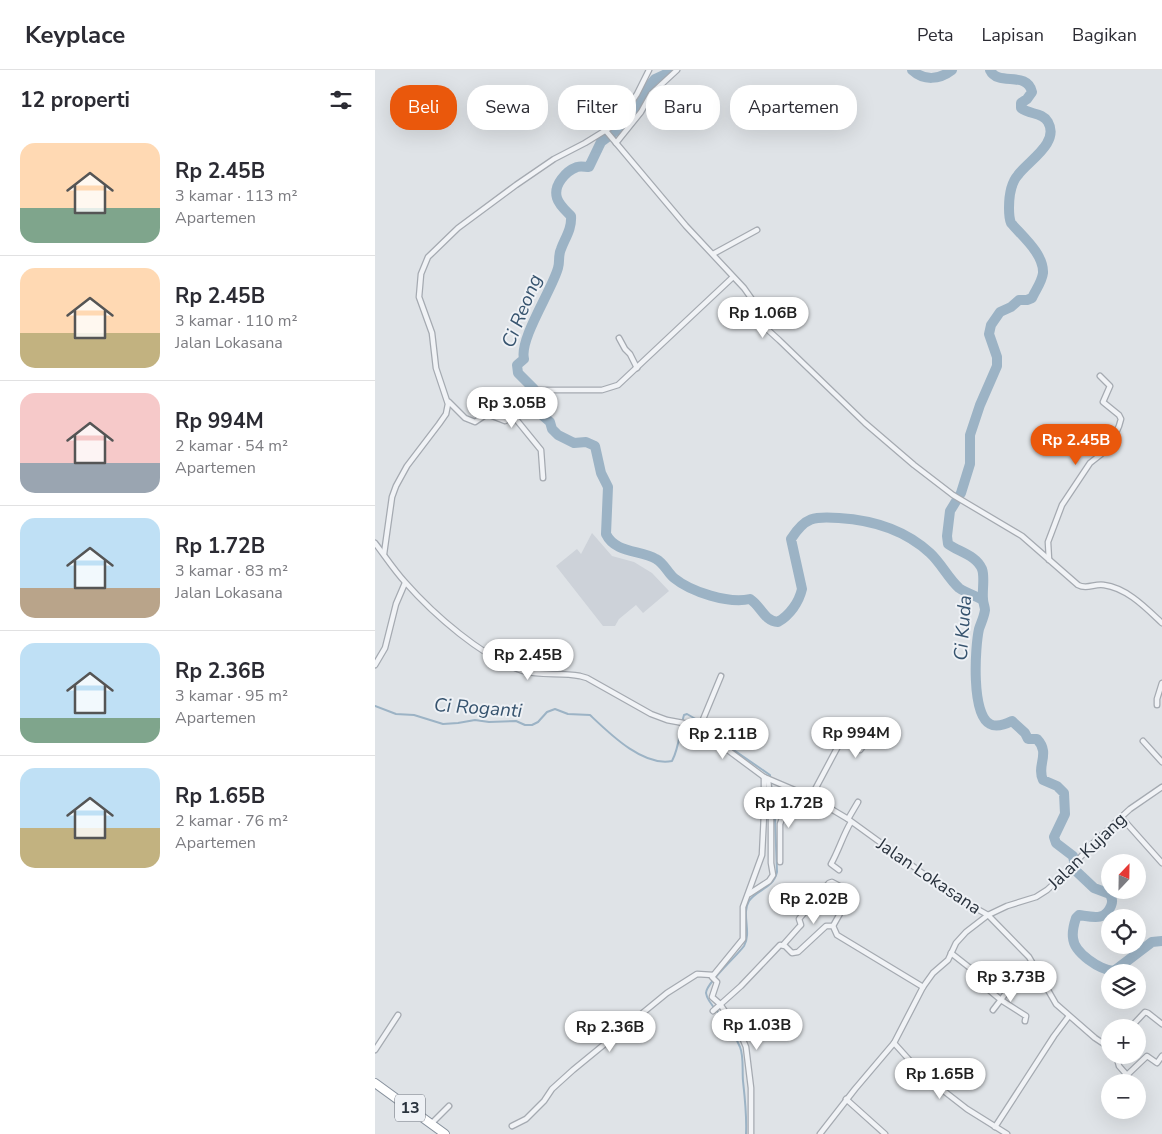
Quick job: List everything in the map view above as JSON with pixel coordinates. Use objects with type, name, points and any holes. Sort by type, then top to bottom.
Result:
[{"type":"highway","name":"13","points":[[375,1083],[445,1134]]},
{"type":"street","points":[[649,70],[637,94],[623,115],[607,132],[554,159],[516,185],[458,228],[428,257],[421,274],[419,297],[432,333],[436,368],[448,400],[465,418],[475,422],[487,414],[505,421],[515,416],[529,399],[527,394],[534,390],[602,390],[618,385],[733,277]]},
{"type":"street","points":[[615,142],[641,112],[651,94],[677,70]]},
{"type":"street","points":[[607,132],[672,210],[745,288],[768,330],[865,423],[953,495],[1013,530],[1082,587],[1105,585],[1114,588],[1130,596],[1162,623]]},
{"type":"street","points":[[713,254],[757,230]]},
{"type":"street","points":[[619,338],[637,368]]},
{"type":"street","points":[[1049,560],[1048,542],[1062,505],[1090,463],[1108,449],[1121,419],[1119,415],[1103,402],[1110,386],[1100,376]]},
{"type":"street","points":[[384,554],[392,497],[396,486],[407,466],[446,414],[448,400]]},
{"type":"street","points":[[515,416],[516,420],[541,450],[543,478]]},
{"type":"street","name":"Jalan Lokasana","points":[[375,543],[405,582],[444,620],[479,648],[499,661],[525,671],[587,678],[651,714],[694,726],[702,724],[766,778],[811,797],[850,820],[954,896],[988,915],[1029,957],[1052,1000],[1101,1042]]},
{"type":"street","points":[[375,665],[385,648],[396,604],[405,582]]},
{"type":"street","points":[[702,724],[721,676]]},
{"type":"street","points":[[1157,705],[1162,683]]},
{"type":"street","points":[[811,797],[851,722]]},
{"type":"street","points":[[841,740],[860,750],[864,745]]},
{"type":"street","points":[[1143,741],[1162,762]]},
{"type":"street","points":[[766,778],[774,814],[776,859]]},
{"type":"street","points":[[751,1134],[751,1088],[746,1047],[741,1035],[716,1008],[713,997],[714,978],[742,941],[743,910],[761,859],[766,778]]},
{"type":"street","name":"Jalan Kujang","points":[[820,1134],[894,1043],[923,987],[933,973],[944,965],[956,943],[966,932],[988,915],[1007,906],[1036,897],[1047,890],[1121,817],[1162,786]]},
{"type":"street","points":[[839,870],[831,864],[858,802]]},
{"type":"street","points":[[749,894],[771,879],[773,875],[780,824],[783,818],[782,815],[774,814]]},
{"type":"street","points":[[1121,817],[1162,863]]},
{"type":"street","points":[[716,1008],[741,986],[799,928],[801,925],[799,919],[831,882],[851,892],[833,926]]},
{"type":"street","points":[[783,945],[792,953],[798,952],[826,926],[833,926]]},
{"type":"street","points":[[833,926],[837,935],[923,987]]},
{"type":"street","points":[[951,953],[974,973],[977,980],[1001,1000],[1026,1016],[1025,1021]]},
{"type":"street","points":[[512,1126],[526,1119],[544,1101],[552,1089],[573,1070],[667,992],[697,974],[714,978]]},
{"type":"street","points":[[993,1010],[1013,984]]},
{"type":"street","points":[[1138,1019],[1145,1012],[1162,1024]]},
{"type":"street","points":[[375,1050],[398,1015]]},
{"type":"street","points":[[995,1126],[1069,1016]]},
{"type":"street","points":[[894,1043],[921,1074],[967,1110],[1007,1134]]},
{"type":"street","points":[[1129,1074],[1147,1056],[1157,1063],[1162,1056]]},
{"type":"street","points":[[846,1100],[885,1134]]},
{"type":"street","points":[[431,1124],[449,1106]]},
{"type":"shaded area","points":[[592,533],[612,556],[634,562],[652,573],[669,591],[643,613],[636,605],[619,619],[615,626],[603,626],[556,566],[577,549],[581,554]]},
{"type":"waterway","name":"Ci Reong","points":[[670,70],[655,79],[644,92],[631,118],[601,142],[589,167],[573,169],[561,179],[556,193],[561,205],[571,216],[570,225],[560,251],[559,266],[555,277],[526,339],[524,359],[517,365],[518,373],[534,389],[532,404],[534,408],[550,422],[552,429],[558,435],[574,443],[586,442],[595,446],[601,473],[608,487],[606,534],[615,545],[650,556],[659,561],[674,578],[690,588],[721,598],[732,600],[750,599],[769,619],[778,622],[793,608],[799,599],[802,589],[791,539],[801,526],[817,518],[830,517],[864,521],[899,532],[910,538],[934,557],[959,588],[983,600]]},
{"type":"waterway","name":"Ci Kuda","points":[[912,70],[921,76],[932,78],[942,76],[952,70]]},
{"type":"waterway","name":"Ci Kuda","points":[[990,70],[999,78],[1019,80],[1029,85],[1032,92],[1021,103],[1021,108],[1043,117],[1048,122],[1051,130],[1050,137],[1041,151],[1015,179],[1009,199],[1011,223],[1036,252],[1040,259],[1043,273],[1032,298],[1019,300],[1011,307],[1000,312],[991,325],[989,334],[997,357],[997,366],[980,405],[970,435],[970,464],[961,493],[950,511],[948,544],[976,560],[983,572],[985,610],[979,629],[976,650],[977,695],[984,718],[990,724],[998,726],[1012,721],[1025,733],[1028,739],[1037,739],[1041,744],[1043,750],[1041,775],[1043,780],[1057,786],[1064,793],[1065,814],[1054,837],[1056,843],[1073,856],[1076,871],[1094,888],[1110,894],[1112,899],[1111,906],[1102,916],[1089,917],[1079,915],[1076,918],[1073,928],[1074,944],[1089,960],[1102,968],[1114,971],[1152,942],[1162,941]]},
{"type":"waterway","name":"Ci Roganti","points":[[375,706],[396,714],[414,715],[443,724],[475,720],[489,722],[516,721],[525,725],[532,725],[538,722],[547,712],[555,709],[568,714],[590,715],[627,747],[650,759],[661,761],[672,761],[677,750],[684,715],[687,714],[706,725],[722,742],[770,775],[775,819],[777,872],[772,882],[749,901],[746,912],[747,935],[744,946],[716,976],[706,993],[711,1004],[731,1030],[741,1051],[746,1134]]}]
